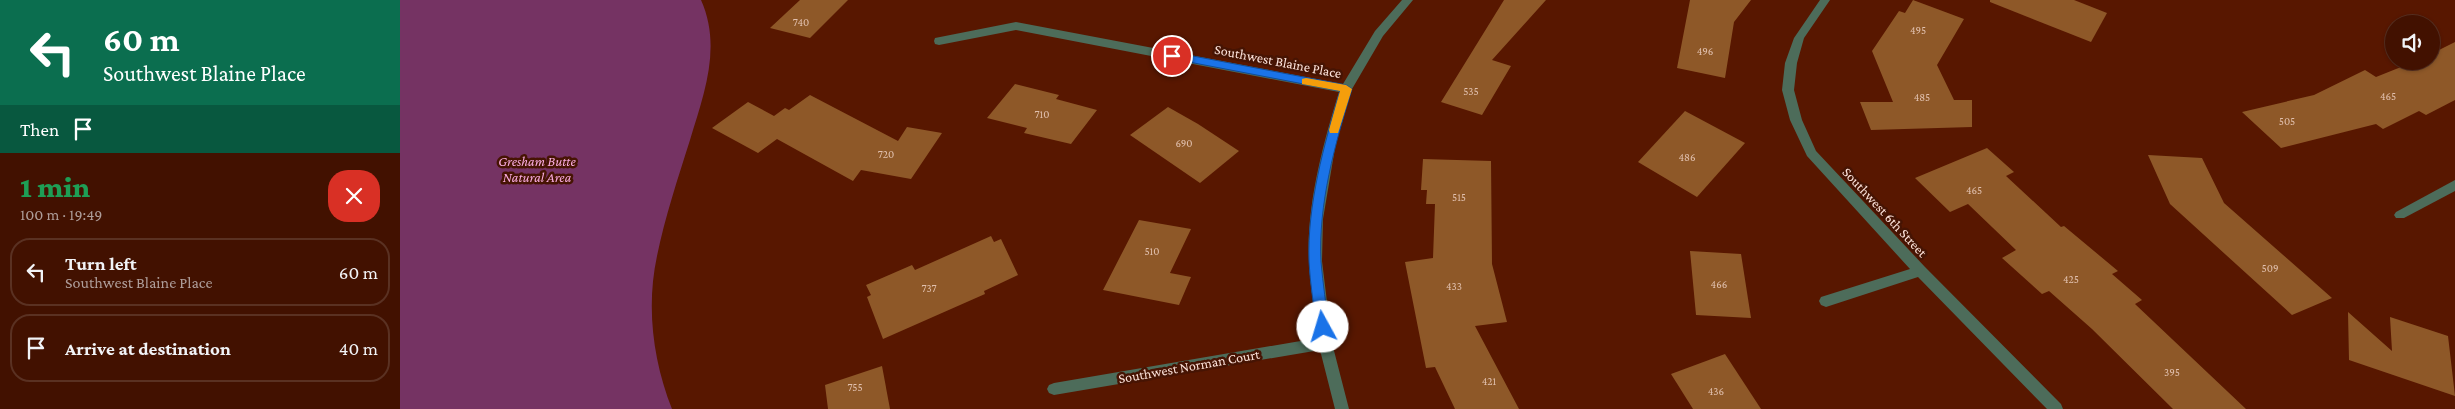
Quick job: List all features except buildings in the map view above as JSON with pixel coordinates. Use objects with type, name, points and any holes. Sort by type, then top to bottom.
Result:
[{"type":"street","points":[[1342,409],[1324,343],[1315,261],[1317,219],[1330,142],[1346,89],[1380,34],[1408,0]]},
{"type":"street","name":"Southwest 6th Street","points":[[1825,0],[1799,38],[1791,63],[1788,90],[1796,120],[1811,153],[1920,271],[2056,409]]},
{"type":"street","name":"Southwest Blaine Place","points":[[939,41],[1016,26],[1346,89]]},
{"type":"street","points":[[2400,215],[2455,184]]},
{"type":"street","points":[[1826,301],[1920,271]]},
{"type":"street","name":"Southwest Norman Court","points":[[1054,389],[1324,343]]},
{"type":"green space","name":"Gresham Butte Natural Area","points":[[400,0],[701,0],[710,35],[709,70],[701,105],[664,227],[657,256],[652,295],[653,334],[656,353],[665,391],[672,409],[400,409]]},
{"type":"slow traffic","points":[[1306,81],[1346,89],[1334,130]]},
{"type":"route","points":[[1172,56],[1346,89],[1330,142],[1317,219],[1315,261],[1323,327]]}]
